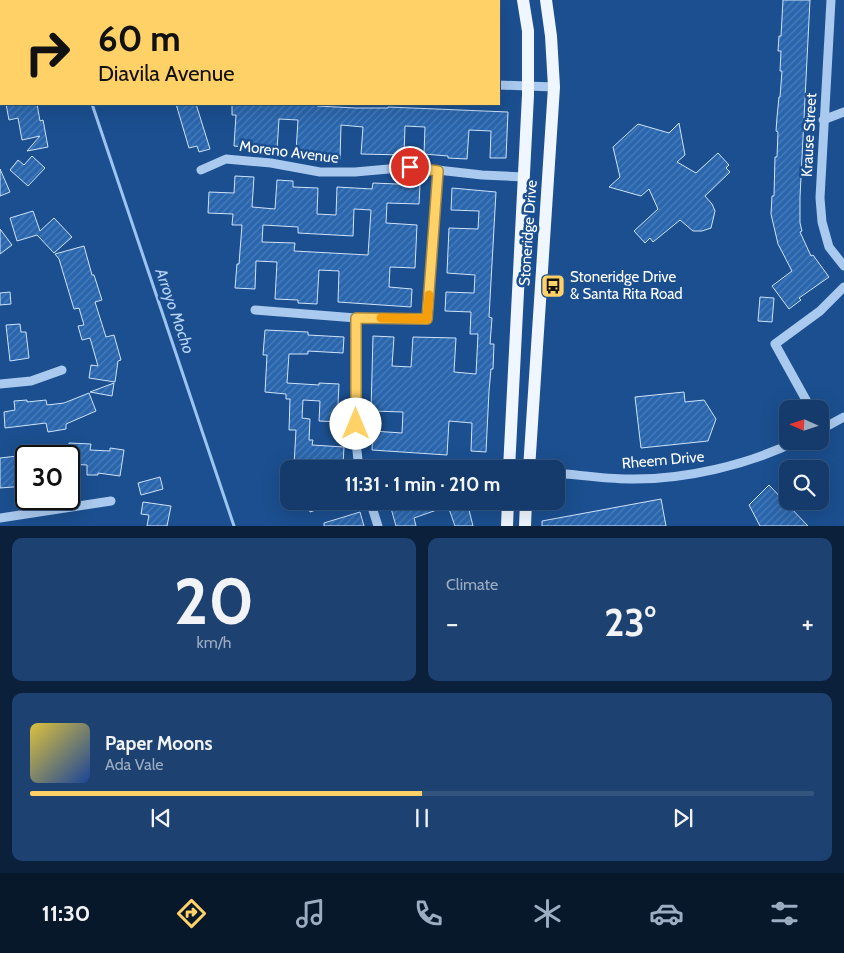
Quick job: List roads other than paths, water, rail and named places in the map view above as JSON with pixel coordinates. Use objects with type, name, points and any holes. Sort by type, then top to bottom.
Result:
[{"type":"main road","name":"Stoneridge Drive","points":[[509,460],[528,86],[528,31],[523,0]]},
{"type":"main road","name":"Stoneridge Drive","points":[[529,460],[554,87],[551,36],[546,0]]},
{"type":"main road","points":[[507,526],[508,510]]},
{"type":"main road","points":[[525,526],[526,510]]},
{"type":"street","name":"Krause Street","points":[[830,0],[820,198],[822,222],[829,246],[844,266]]},
{"type":"street","points":[[500,85],[554,87]]},
{"type":"street","points":[[823,120],[844,112]]},
{"type":"street","name":"Moreno Avenue","points":[[201,170],[226,159],[271,163],[320,172],[355,172],[410,167],[482,175],[524,177]]},
{"type":"street","points":[[255,310],[356,318],[427,319],[438,171]]},
{"type":"street","points":[[806,400],[775,344],[820,311],[844,287]]},
{"type":"street","points":[[356,318],[356,442],[358,460]]},
{"type":"street","points":[[0,384],[30,381],[62,370]]},
{"type":"street","points":[[829,424],[844,416]]},
{"type":"street","name":"Rheem Drive","points":[[565,474],[630,479],[691,475],[750,460],[779,449]]},
{"type":"street","points":[[0,518],[111,501]]},
{"type":"street","points":[[373,510],[378,526]]},
{"type":"waterway","name":"Arroyo Mocho","points":[[92,105],[234,526]]},
{"type":"place","name":"Stoneridge Drive & Santa Rita Road","points":[[553,286]]}]
